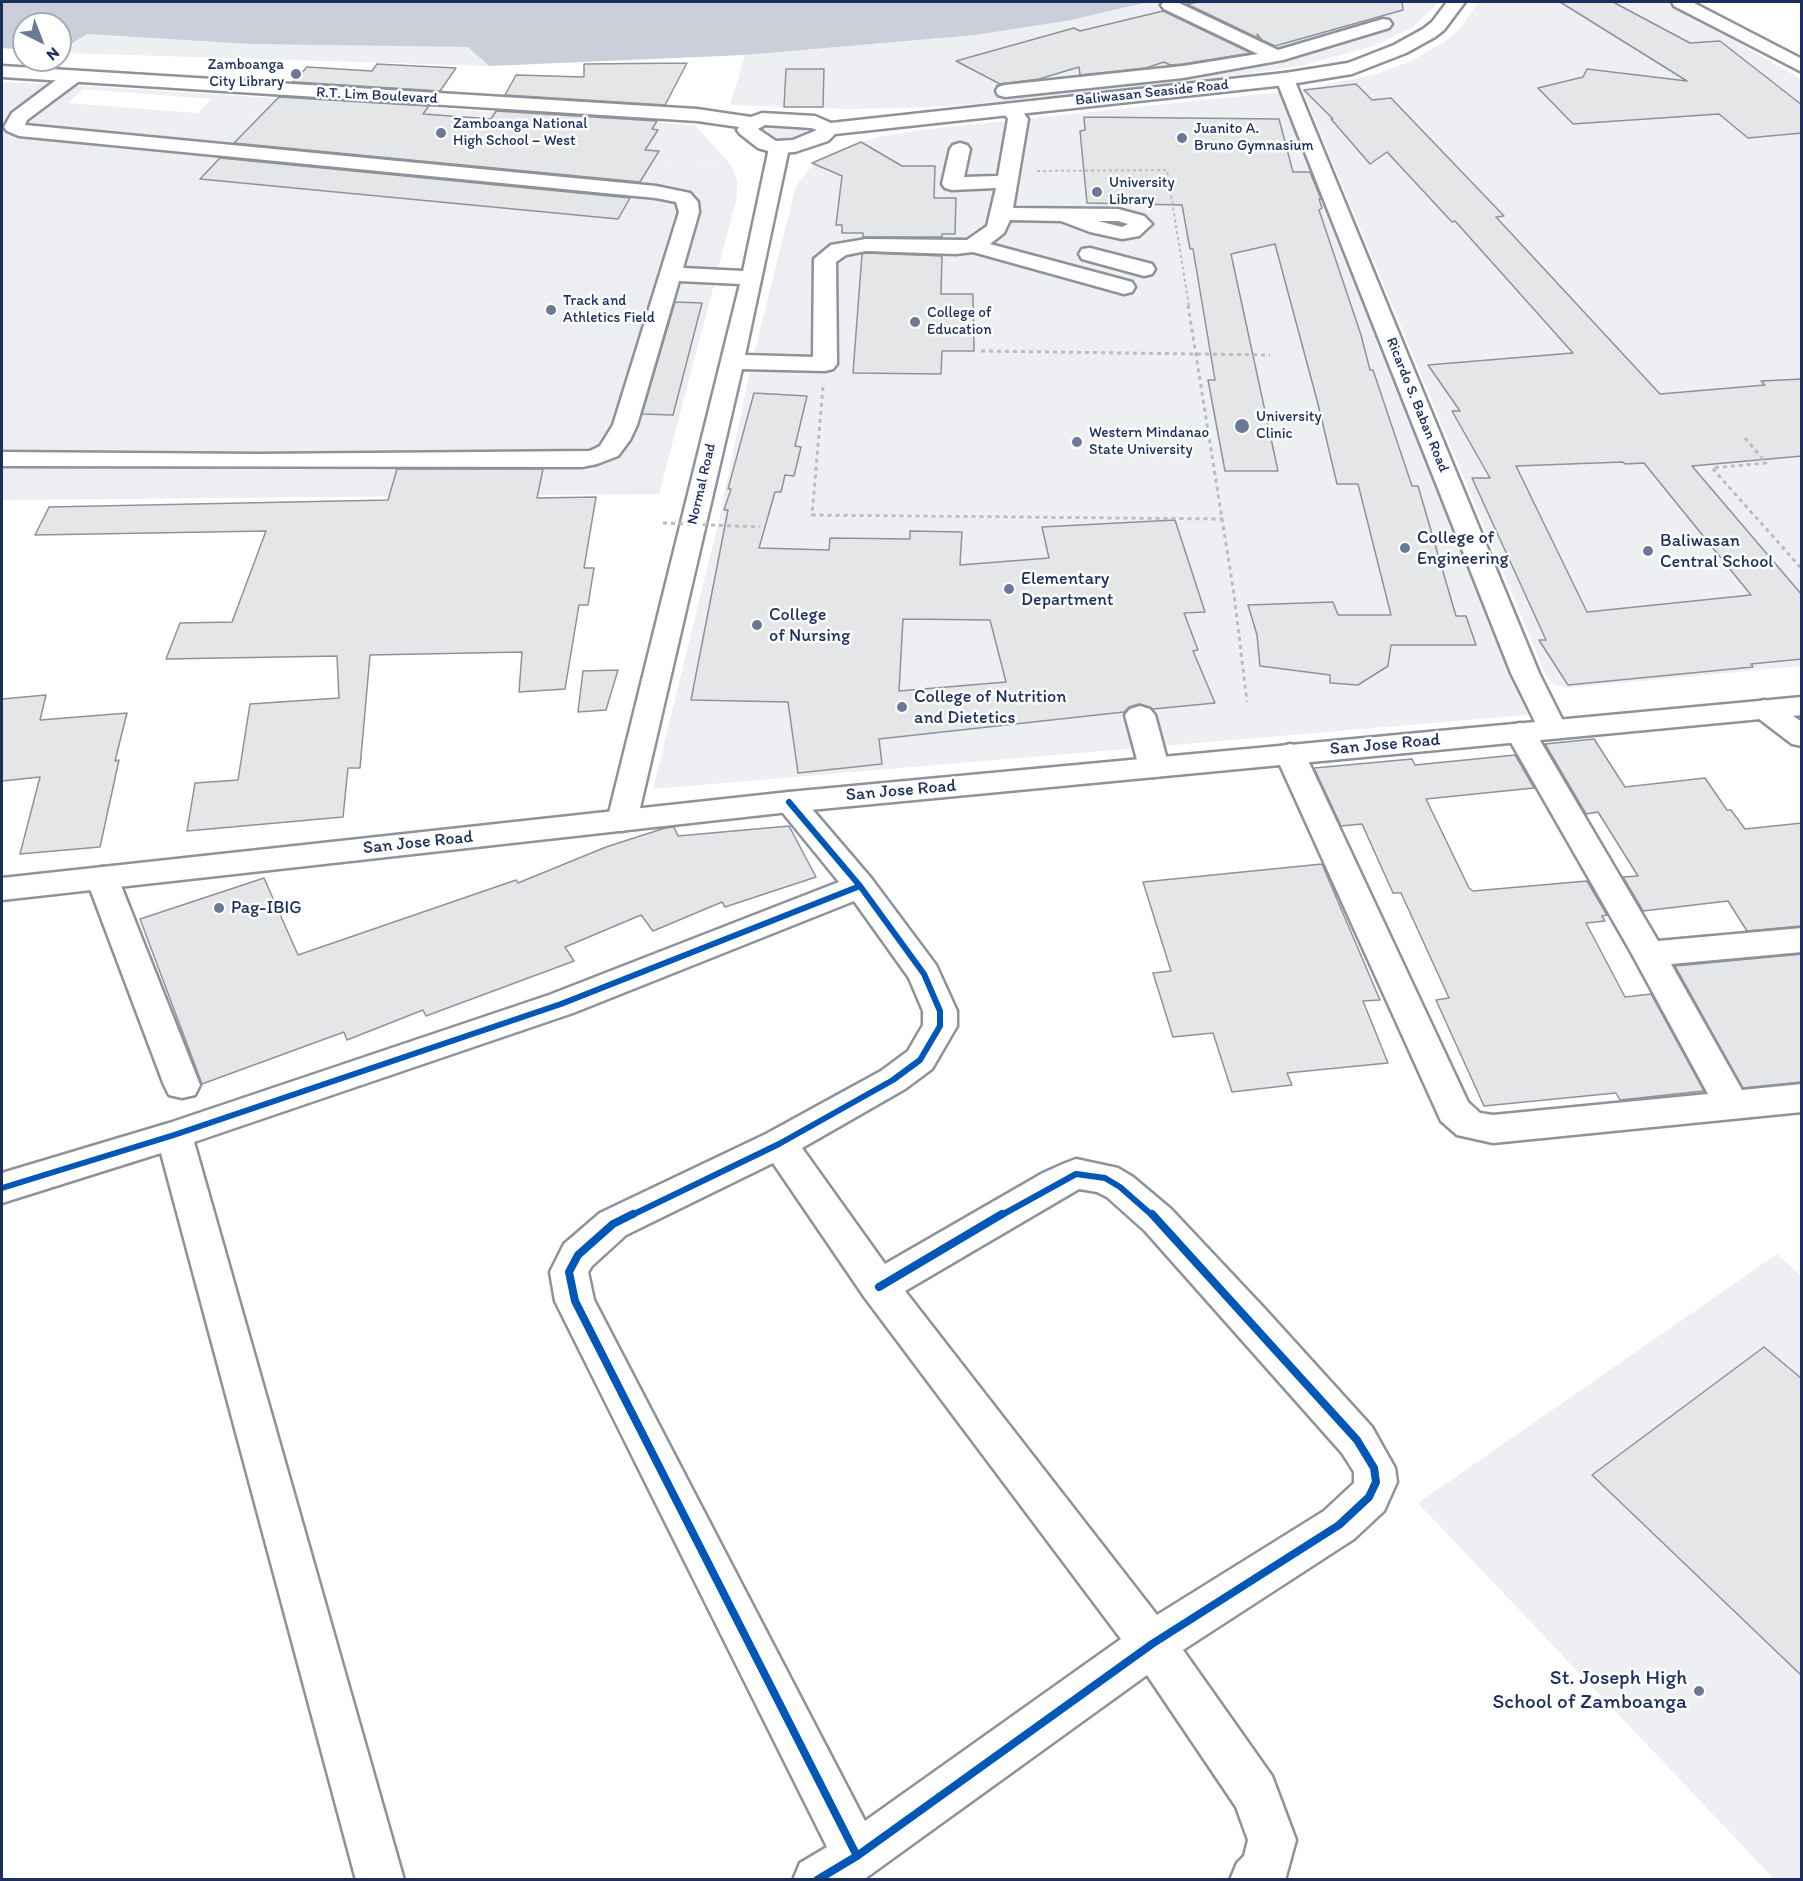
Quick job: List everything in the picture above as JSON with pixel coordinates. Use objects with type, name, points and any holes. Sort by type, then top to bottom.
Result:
[{"type":"street","name":"Baliwasan Seaside Road","points":[[826,129],[1008,100],[1285,79],[1365,64],[1429,33],[1438,26],[1456,2]]},
{"type":"street","points":[[1680,2],[1802,67]]},
{"type":"street","points":[[1170,5],[1277,56]]},
{"type":"street","points":[[1000,222],[1018,119],[1008,100],[1277,56],[1383,24]]},
{"type":"street","points":[[1316,46],[1365,64]]},
{"type":"street","name":"R.T. Lim Boulevard","points":[[2,72],[690,114],[753,123],[766,119],[811,121],[826,129]]},
{"type":"street","points":[[2,459],[259,461],[582,460],[597,458],[609,451],[625,425],[689,212],[688,202],[683,197],[656,192],[19,130],[14,127],[14,122],[19,117],[71,78]]},
{"type":"street","name":"Ricardo S. Baban Road","points":[[1285,79],[1525,674],[1552,729]]},
{"type":"street","points":[[753,123],[747,128],[748,132],[768,145],[779,148],[791,147],[821,137],[825,135],[826,129]]},
{"type":"street","name":"Normal Road","points":[[622,821],[752,278],[779,148]]},
{"type":"street","points":[[960,149],[952,184],[1008,177]]},
{"type":"street","points":[[973,246],[1000,222],[1065,215]]},
{"type":"street","points":[[1000,222],[1020,235]]},
{"type":"street","points":[[731,362],[825,364],[825,259],[851,246],[956,248],[973,246],[1124,287]]},
{"type":"street","points":[[1065,248],[1144,269]]},
{"type":"street","points":[[669,274],[752,278]]},
{"type":"street","name":"San Jose Road","points":[[2,889],[789,802],[1802,705]]},
{"type":"street","points":[[1764,709],[1802,737]]},
{"type":"street","points":[[1140,715],[1154,767]]},
{"type":"street","points":[[1520,732],[1650,954],[1732,1104]]},
{"type":"street","points":[[1290,754],[1454,1111],[1470,1125],[1493,1129],[1802,1098]]},
{"type":"street","points":[[789,802],[860,886],[924,974],[940,1011],[940,1026],[920,1060],[893,1080],[779,1144],[614,1224],[578,1255],[569,1272],[575,1301],[857,1856]]},
{"type":"street","points":[[102,878],[182,1085]]},
{"type":"street","points":[[2,1188],[174,1135],[561,1004],[860,886]]},
{"type":"street","points":[[1650,954],[1802,940]]},
{"type":"street","points":[[174,1135],[380,1880]]},
{"type":"street","points":[[779,1144],[879,1287],[1152,1644],[1255,1793],[1272,1840],[1265,1869],[1254,1880]]},
{"type":"street","points":[[817,1880],[857,1856],[1152,1644],[1339,1525],[1369,1497],[1376,1482],[1374,1468],[1357,1440],[1158,1220],[1120,1187],[1105,1178],[1076,1174],[1056,1183],[879,1287]]},
{"type":"path","points":[[1008,177],[1167,170],[1234,594],[1247,702]]},
{"type":"path","points":[[981,351],[1270,355]]},
{"type":"path","points":[[825,364],[812,516],[1222,519]]},
{"type":"path","points":[[1745,438],[1766,463],[1712,468],[1802,569]]},
{"type":"path","points":[[663,523],[760,527]]},
{"type":"shaded area","points":[[2,2],[1148,2],[1071,20],[976,35],[745,55],[489,66],[468,47],[249,44],[87,34],[72,44],[72,12],[12,12],[12,49],[2,48]]},
{"type":"shaded area","points":[[1148,2],[1439,2],[1412,28],[1373,46],[1301,66],[1197,81],[965,105],[845,109],[730,105],[745,55],[976,35],[1071,20]]},
{"type":"shaded area","points":[[1478,2],[1668,2],[1801,79],[1801,666],[1567,688],[1553,684],[1546,675],[1302,89],[1373,75],[1409,62],[1444,42],[1461,28]]},
{"type":"shaded area","points":[[87,34],[249,44],[468,47],[489,66],[72,53],[72,46]]},
{"type":"shaded area","points":[[2,82],[86,86],[43,123],[646,167],[731,165],[737,180],[737,197],[659,494],[2,500]]},
{"type":"shaded area","name":"Zamboanga National High School – West","points":[[86,86],[695,125],[731,165],[646,167],[41,123]],"holes":[[[83,89],[212,99],[197,113],[68,103]]]},
{"type":"shaded area","name":"Western Mindanao State University","points":[[1279,92],[1528,715],[653,789],[719,520],[751,365],[796,186],[814,163],[855,144],[920,130]]},
{"type":"shaded area","points":[[765,125],[809,127],[813,130],[783,142],[763,130],[762,127]]},
{"type":"shaded area","points":[[1801,145],[1801,183],[1761,149]]},
{"type":"shaded area","name":"St. Joseph High School of Zamboanga","points":[[1777,1254],[1801,1276],[1801,1879],[1774,1879],[1418,1503]]},
{"type":"building","points":[[1199,2],[1402,2],[1403,10],[1275,46],[1262,40],[1257,34],[1258,38],[1187,4]]},
{"type":"building","points":[[1560,2],[1613,2],[1690,43],[1720,41],[1802,105],[1802,133],[1748,138],[1719,114],[1573,124],[1538,88],[1583,77],[1587,69],[1687,81]]},
{"type":"building","points":[[1163,11],[1251,53],[1183,64],[1170,65],[1164,62],[1146,68],[1080,75],[1079,67],[1039,79],[1000,84],[956,61],[1074,28],[1080,31]]},
{"type":"building","points":[[687,63],[665,105],[505,95],[516,75],[584,77],[584,64]]},
{"type":"building","points":[[377,64],[456,68],[440,91],[293,82],[307,67],[372,71]]},
{"type":"building","points":[[786,69],[824,69],[823,107],[784,107]]},
{"type":"building","points":[[1356,84],[1372,100],[1391,98],[1504,216],[1496,217],[1660,394],[1765,385],[1761,381],[1802,379],[1802,456],[1692,466],[1802,595],[1802,659],[1751,664],[1753,667],[1568,685],[1539,640],[1546,640],[1472,478],[1490,478],[1452,411],[1460,411],[1428,365],[1573,353],[1455,221],[1452,222],[1387,152],[1370,164],[1331,119],[1333,119],[1304,90]],"holes":[[[1623,462],[1625,464],[1644,463],[1751,595],[1587,612],[1516,466]]]},
{"type":"building","name":"Zamboanga National High School – West","points":[[279,97],[429,106],[423,114],[491,119],[496,111],[657,121],[652,129],[658,130],[645,150],[659,151],[640,182],[234,143]]},
{"type":"building","points":[[1084,117],[1279,119],[1293,172],[1310,172],[1321,199],[1319,199],[1322,208],[1319,210],[1361,335],[1370,370],[1373,370],[1412,486],[1418,486],[1456,616],[1466,616],[1476,645],[1391,645],[1388,666],[1358,685],[1330,683],[1330,675],[1260,666],[1257,635],[1248,605],[1333,602],[1338,615],[1391,615],[1358,484],[1337,484],[1275,244],[1231,254],[1278,471],[1225,471],[1208,380],[1215,380],[1193,249],[1190,249],[1182,205],[1087,203],[1080,131],[1085,130]]},
{"type":"building","points":[[861,142],[902,166],[935,166],[934,198],[956,198],[955,234],[942,234],[942,237],[863,237],[863,233],[842,233],[842,225],[836,225],[842,176],[812,163]]},
{"type":"building","points":[[220,158],[630,198],[618,219],[200,179]]},
{"type":"building","name":"College of Education","points":[[862,254],[942,256],[941,294],[973,294],[974,351],[942,351],[941,374],[853,373]]},
{"type":"building","points":[[675,302],[702,303],[673,415],[642,414]]},
{"type":"building","points":[[754,393],[807,396],[795,446],[801,447],[794,476],[785,475],[781,492],[775,492],[759,548],[829,550],[830,538],[910,539],[910,531],[962,532],[960,565],[1049,558],[1042,527],[1175,520],[1205,612],[1184,613],[1198,650],[1193,651],[1215,703],[1153,709],[1139,704],[1129,707],[1124,712],[879,739],[882,764],[798,773],[788,702],[691,700],[728,510],[724,510],[731,489],[728,489]],"holes":[[[903,619],[990,620],[1006,682],[899,691]]]},
{"type":"building","points":[[397,469],[543,469],[537,498],[596,497],[584,568],[594,568],[588,605],[579,605],[565,689],[519,692],[522,652],[370,655],[360,768],[348,768],[343,817],[187,831],[195,783],[238,780],[250,704],[339,698],[337,656],[166,659],[180,623],[232,622],[266,531],[35,535],[49,507],[388,500]]},
{"type":"building","points":[[618,670],[606,710],[578,712],[583,671]]},
{"type":"building","points":[[46,695],[40,720],[127,713],[115,761],[119,760],[100,847],[20,854],[40,777],[2,781],[2,699]]},
{"type":"building","points":[[1594,739],[1625,787],[1705,778],[1727,810],[1731,810],[1745,829],[1802,823],[1802,926],[1747,931],[1728,901],[1643,911],[1623,877],[1638,876],[1598,812],[1586,814],[1545,744]]},
{"type":"building","points":[[1515,755],[1534,788],[1426,799],[1469,888],[1473,891],[1587,881],[1607,915],[1602,916],[1605,921],[1586,923],[1625,997],[1651,994],[1704,1091],[1620,1100],[1616,1093],[1484,1106],[1436,1000],[1449,998],[1401,893],[1393,893],[1362,824],[1341,826],[1314,768],[1412,759],[1415,765]]},
{"type":"building","points":[[789,826],[816,877],[725,907],[722,902],[653,931],[641,915],[565,947],[574,961],[426,1016],[423,1010],[347,1040],[344,1032],[202,1084],[140,919],[264,878],[298,955],[516,880],[518,883],[606,847],[665,828],[674,827],[678,836]]},
{"type":"building","points":[[1322,864],[1380,1000],[1363,1001],[1388,1063],[1287,1073],[1292,1085],[1232,1092],[1213,1033],[1173,1037],[1153,973],[1171,971],[1143,882]]},
{"type":"building","points":[[1802,954],[1802,1082],[1743,1088],[1675,966]]},
{"type":"building","points":[[1764,1347],[1802,1379],[1802,1676],[1592,1475]]},
{"type":"cycle path","points":[[789,802],[860,886],[924,974],[940,1011],[940,1026],[920,1060],[893,1080],[779,1144],[613,1224],[578,1255],[569,1272],[575,1301],[857,1856]]},
{"type":"cycle path","points":[[2,1188],[174,1135],[561,1004],[860,886]]},
{"type":"cycle path","points":[[817,1880],[857,1856],[1152,1644],[1339,1525],[1369,1497],[1376,1482],[1374,1468],[1357,1440],[1251,1321],[1158,1220],[1120,1187],[1105,1178],[1076,1174],[1056,1183],[879,1287]]},
{"type":"place","name":"Zamboanga City Library","points":[[296,74]]},
{"type":"place","name":"Zamboanga National High School – West","points":[[441,133]]},
{"type":"place","name":"Juanito A. Bruno Gymnasium","points":[[1182,138]]},
{"type":"place","name":"University Library","points":[[1097,192]]},
{"type":"place","name":"Track and Athletics Field","points":[[551,310]]},
{"type":"place","name":"College of Education","points":[[915,322]]},
{"type":"place","name":"University Clinic","points":[[1242,426]]},
{"type":"place","name":"Western Mindanao State University","points":[[1077,442]]},
{"type":"place","name":"College of Engineering","points":[[1405,548]]},
{"type":"place","name":"Baliwasan Central School","points":[[1648,551]]},
{"type":"place","name":"Elementary Department","points":[[1009,589]]},
{"type":"place","name":"College of Nursing","points":[[757,625]]},
{"type":"place","name":"College of Nutrition and Dietetics","points":[[902,707]]},
{"type":"place","name":"Pag-IBIG","points":[[219,908]]},
{"type":"place","name":"St. Joseph High School of Zamboanga","points":[[1699,1691]]}]
